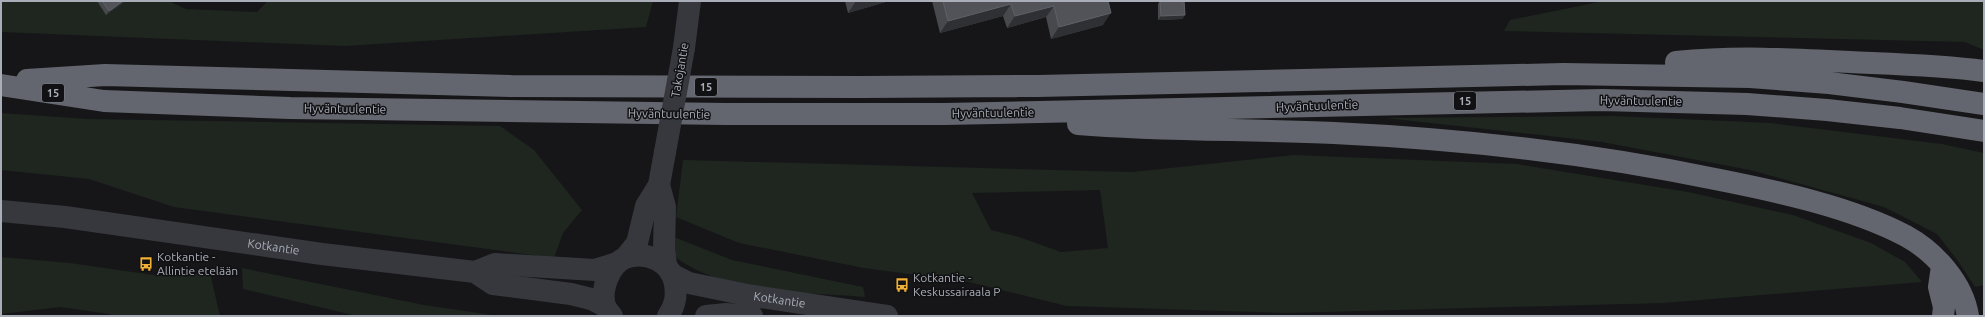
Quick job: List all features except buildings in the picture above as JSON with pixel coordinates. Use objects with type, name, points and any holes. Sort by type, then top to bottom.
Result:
[{"type":"highway","points":[[1563,74],[1681,62],[1750,58],[1906,64],[1984,71]]},
{"type":"highway","name":"Hyväntuulentie","points":[[1,84],[105,75],[511,86],[1054,86],[1563,74],[1750,77],[1829,83],[1984,104]]},
{"type":"highway","name":"Hyväntuulentie","points":[[1,84],[104,102],[290,108],[664,114],[945,114],[1602,100],[1748,104],[1827,110],[1900,118],[1984,131]]},
{"type":"highway","points":[[945,114],[1125,128],[1333,133],[1510,148],[1683,172],[1792,196],[1854,215],[1907,237],[1929,253],[1955,282],[1966,307],[1968,316]]},
{"type":"highway","points":[[1942,266],[1938,287],[1944,307],[1943,316]]},
{"type":"street","name":"Takojantie","points":[[608,311],[604,290],[607,279],[637,243],[646,206],[659,185],[684,48],[690,1]]},
{"type":"street","name":"Takojantie","points":[[659,185],[665,207],[664,249],[676,292],[675,307],[668,316]]},
{"type":"street","name":"Kotkantie","points":[[1,211],[66,217],[322,254],[475,272],[493,284],[571,294],[591,299],[608,311]]},
{"type":"street","name":"Kotkantie","points":[[475,272],[495,264],[595,270],[643,255],[656,259],[690,283],[747,295],[887,316]]},
{"type":"street","name":"Kotkantie","points":[[706,316],[726,314],[752,316]]},
{"type":"shaded area","points":[[1,1],[168,1],[186,9],[257,12],[268,1],[653,1],[646,27],[345,46],[1,32]]},
{"type":"shaded area","points":[[1604,1],[1984,1],[1984,50],[1965,42],[1504,31],[1510,20]]},
{"type":"shaded area","points":[[1,113],[88,119],[500,126],[534,150],[582,210],[563,233],[554,258],[174,207],[89,179],[1,170]]},
{"type":"shaded area","points":[[1613,116],[1770,123],[1942,144],[1984,153],[1984,285],[1975,287],[1958,261],[1937,234],[1884,207],[1750,170],[1602,142],[1385,118]]},
{"type":"shaded area","points":[[1294,155],[1517,164],[1688,192],[1793,215],[1871,243],[1905,262],[1922,282],[1663,303],[1285,313],[1067,306],[969,282],[864,268],[739,243],[676,217],[683,160],[1133,172]],"holes":[[[1100,190],[1108,248],[1061,252],[1019,237],[991,230],[972,193]]]},
{"type":"shaded area","points":[[674,237],[732,260],[863,287],[865,297],[766,289],[718,279],[675,257]]},
{"type":"shaded area","points":[[1,257],[70,263],[160,276],[210,273],[220,316],[114,316],[60,307],[1,314]]},
{"type":"shaded area","points":[[242,268],[424,305],[499,316],[357,316],[243,289]]},
{"type":"place","name":"Kotkantie - Allintie etelään","points":[[146,264]]},
{"type":"place","name":"Kotkantie - Keskussairaala P","points":[[902,285]]}]
